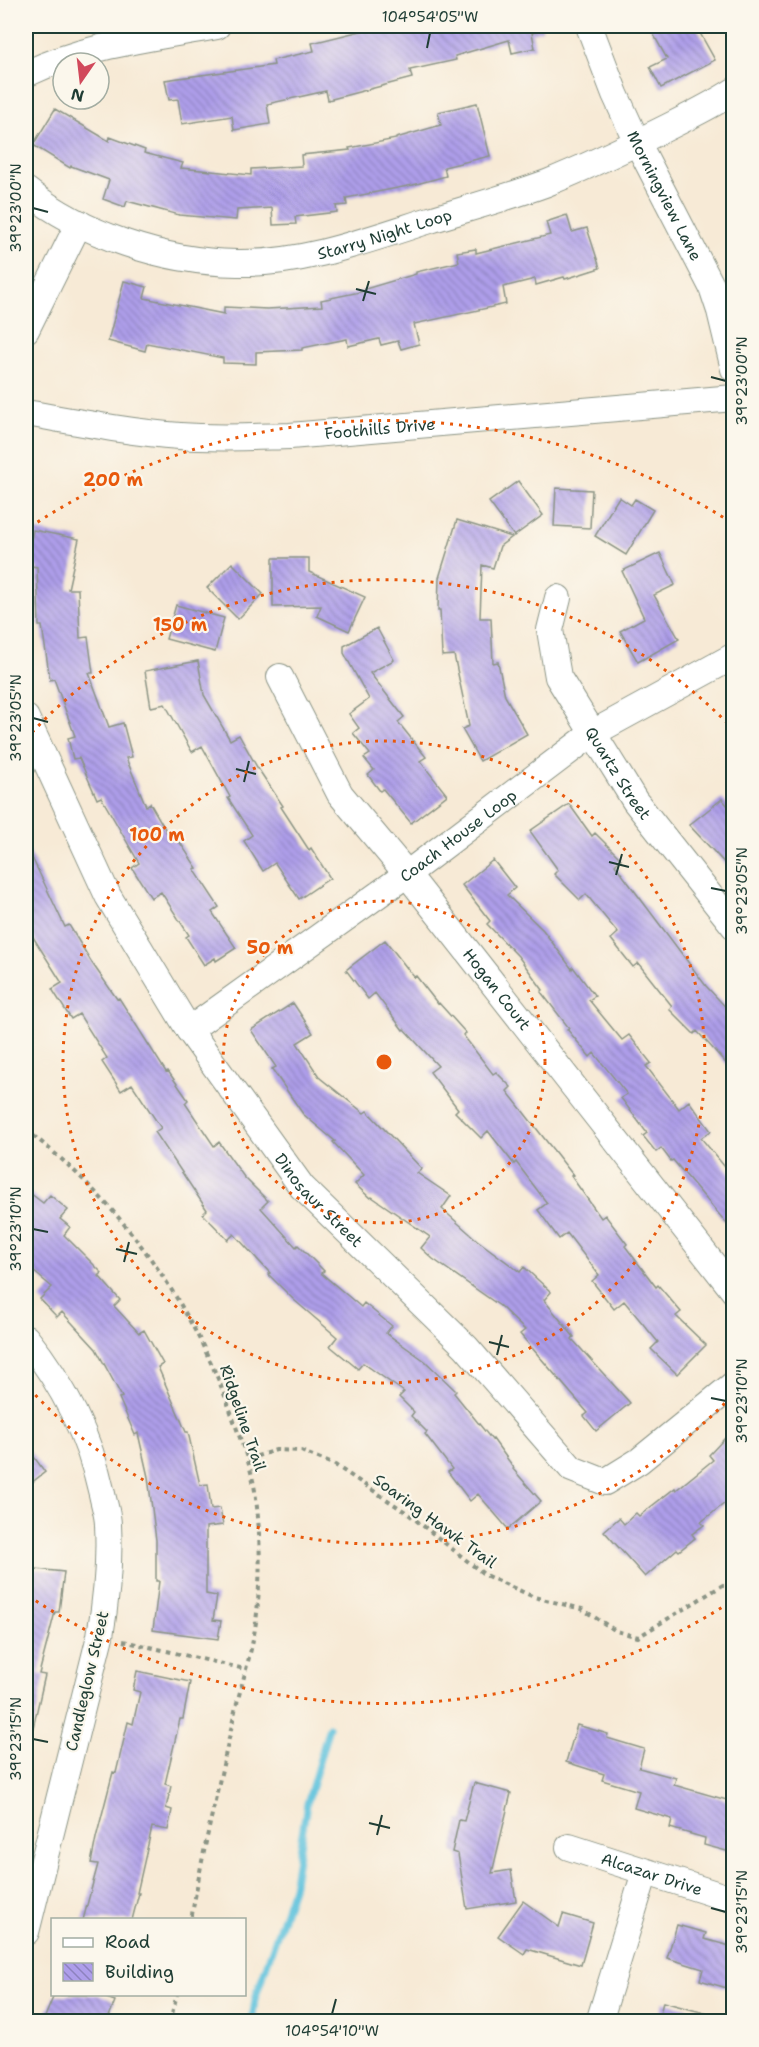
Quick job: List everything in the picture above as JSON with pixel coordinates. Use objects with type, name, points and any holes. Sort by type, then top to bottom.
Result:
[{"type":"street","points":[[26,74],[79,52],[116,43],[217,26]]},
{"type":"street","name":"Morningview Lane","points":[[589,26],[615,94],[637,142],[712,287],[734,369]]},
{"type":"street","name":"Starry Night Loop","points":[[26,190],[79,223],[120,241],[162,253],[200,260],[237,263],[275,261],[310,256],[345,247],[545,183],[637,142],[734,91]]},
{"type":"street","points":[[26,330],[79,223]]},
{"type":"street","name":"Foothills Drive","points":[[26,413],[129,431],[235,438],[302,435],[734,398]]},
{"type":"street","name":"Quartz Street","points":[[558,598],[550,630],[558,677],[635,801],[734,926]]},
{"type":"street","name":"Coach House Loop","points":[[189,1029],[408,874],[593,733],[734,656]]},
{"type":"street","name":"Hogan Court","points":[[280,677],[340,794],[408,874],[734,1291]]},
{"type":"street","name":"Dinosaur Street","points":[[26,718],[108,896],[189,1029],[302,1187],[466,1347],[572,1469],[605,1482],[639,1461],[734,1384]]},
{"type":"street","name":"Candleglow Street","points":[[26,1932],[100,1635],[106,1596],[108,1524],[99,1480],[81,1428],[56,1378],[28,1345]]},
{"type":"street","name":"Alcazar Drive","points":[[569,1847],[734,1900]]},
{"type":"street","points":[[599,2022],[645,1872]]},
{"type":"path","name":"Ridgeline Trail","points":[[26,1130],[83,1180],[124,1223],[185,1312],[211,1362],[228,1403],[248,1459],[255,1491],[259,1551],[255,1626],[199,1872],[191,1918]]},
{"type":"path","name":"Soaring Hawk Trail","points":[[248,1459],[276,1450],[301,1451],[335,1465],[408,1513],[485,1575],[534,1597],[582,1609],[616,1631],[638,1637],[723,1585],[734,1585]]},
{"type":"path","points":[[100,1635],[245,1669]]},
{"type":"path","points":[[170,2022],[177,1996]]},
{"type":"building","points":[[381,26],[542,26],[542,30],[532,33],[535,48],[512,53],[509,40],[455,56],[456,60],[410,70],[412,78],[328,100],[326,91],[267,104],[270,124],[234,130],[232,116],[182,124],[178,99],[169,100],[165,80],[274,65],[273,60],[314,51],[312,43]]},
{"type":"building","points":[[649,26],[696,26],[715,60],[661,88],[650,67],[667,59]]},
{"type":"building","points":[[477,103],[490,156],[444,167],[446,176],[346,198],[347,205],[336,206],[337,212],[295,217],[296,224],[273,225],[272,208],[237,210],[236,220],[179,215],[127,201],[125,207],[103,199],[109,180],[71,166],[70,168],[33,145],[54,111],[58,111],[109,141],[110,137],[145,150],[144,153],[183,163],[181,168],[251,175],[251,169],[302,166],[301,155],[350,150],[349,148],[396,139],[441,125],[438,112]]},
{"type":"building","points":[[567,215],[572,232],[587,228],[600,268],[536,285],[535,279],[503,287],[506,304],[414,324],[419,344],[401,349],[398,341],[381,345],[379,339],[348,346],[347,339],[302,348],[302,350],[256,352],[256,364],[223,363],[223,358],[147,343],[145,351],[108,341],[124,281],[147,287],[144,298],[224,314],[224,307],[267,309],[322,306],[321,300],[365,291],[365,289],[416,274],[416,272],[459,262],[457,252],[476,249],[476,253],[550,235],[546,222]]},
{"type":"building","points":[[518,481],[543,515],[514,536],[489,502]]},
{"type":"building","points":[[556,488],[592,490],[590,528],[554,526]]},
{"type":"building","points":[[619,497],[631,505],[635,499],[653,510],[626,555],[595,536]]},
{"type":"building","points":[[457,520],[512,537],[500,546],[493,568],[482,565],[480,618],[491,618],[493,663],[498,662],[505,696],[527,734],[480,761],[462,729],[469,726],[454,655],[442,656],[440,610],[438,610],[439,578]]},
{"type":"building","points":[[33,530],[79,539],[68,589],[78,589],[80,638],[88,637],[93,673],[89,673],[109,727],[123,723],[132,757],[126,758],[146,806],[150,803],[172,841],[177,838],[219,907],[212,912],[236,948],[216,961],[215,958],[204,965],[186,937],[189,935],[161,892],[151,898],[132,868],[139,863],[101,797],[97,799],[79,758],[73,759],[68,738],[75,736],[54,679],[50,680],[42,626],[39,626],[37,567],[26,565]]},
{"type":"building","points":[[660,553],[675,585],[654,595],[679,639],[638,662],[620,631],[644,618],[622,571]]},
{"type":"building","points":[[273,558],[309,558],[309,572],[365,597],[349,631],[317,616],[321,606],[273,607]]},
{"type":"building","points":[[232,563],[263,594],[238,619],[207,588]]},
{"type":"building","points":[[176,605],[224,618],[215,652],[166,639]]},
{"type":"building","points":[[377,628],[394,660],[370,673],[404,717],[398,722],[426,757],[420,761],[447,795],[411,823],[383,789],[380,791],[368,775],[374,770],[364,758],[370,754],[353,733],[359,728],[349,714],[369,699],[344,653],[344,646]]},
{"type":"building","points":[[198,661],[204,695],[230,740],[239,735],[283,806],[281,807],[330,878],[299,899],[275,863],[263,871],[244,841],[252,835],[228,798],[230,797],[202,746],[192,752],[165,704],[151,707],[145,671]]},
{"type":"building","points":[[722,799],[734,813],[734,873],[689,825]]},
{"type":"building","points":[[569,804],[592,836],[595,833],[621,859],[615,865],[706,986],[734,1016],[734,1072],[697,1031],[694,1034],[669,1009],[672,1006],[638,963],[633,967],[611,939],[618,933],[586,894],[580,900],[554,874],[558,870],[530,831]]},
{"type":"building","points":[[26,845],[65,927],[69,925],[92,963],[117,999],[119,998],[166,1072],[168,1071],[188,1100],[185,1103],[214,1146],[219,1142],[244,1177],[268,1201],[261,1208],[296,1247],[298,1245],[324,1271],[321,1273],[361,1307],[364,1303],[392,1326],[386,1333],[425,1361],[456,1391],[454,1393],[541,1501],[508,1529],[478,1494],[470,1501],[448,1472],[452,1469],[425,1434],[427,1432],[411,1416],[414,1412],[399,1397],[404,1392],[363,1363],[358,1369],[330,1346],[337,1337],[268,1274],[270,1273],[234,1234],[228,1240],[203,1214],[207,1210],[155,1132],[161,1128],[132,1084],[121,1091],[102,1062],[107,1058],[79,1014],[71,1019],[52,989],[62,983],[26,926]]},
{"type":"building","points":[[493,860],[515,888],[507,895],[543,930],[572,969],[573,967],[595,996],[589,1000],[622,1040],[629,1035],[651,1063],[646,1066],[679,1109],[689,1101],[711,1131],[701,1138],[734,1178],[734,1232],[673,1160],[671,1161],[661,1148],[656,1152],[643,1136],[647,1133],[621,1098],[627,1094],[594,1053],[590,1057],[567,1029],[569,1028],[541,992],[543,990],[518,956],[487,924],[490,921],[462,885]]},
{"type":"building","points":[[385,940],[414,977],[416,976],[438,1004],[466,1033],[463,1035],[493,1074],[496,1072],[511,1087],[507,1091],[573,1175],[571,1176],[601,1218],[605,1215],[656,1287],[658,1285],[681,1312],[676,1316],[706,1345],[677,1374],[651,1349],[658,1342],[624,1301],[614,1309],[592,1281],[599,1275],[567,1233],[559,1239],[538,1210],[547,1203],[516,1162],[514,1164],[488,1131],[481,1138],[455,1112],[458,1109],[430,1072],[438,1066],[403,1030],[375,993],[368,999],[346,970]]},
{"type":"building","points":[[293,1003],[313,1033],[297,1043],[320,1078],[364,1113],[367,1111],[422,1169],[417,1173],[451,1196],[442,1209],[477,1240],[520,1272],[524,1267],[551,1292],[544,1300],[574,1337],[572,1339],[630,1403],[596,1431],[584,1416],[588,1413],[520,1334],[525,1330],[500,1306],[421,1248],[430,1237],[372,1197],[370,1198],[355,1184],[364,1175],[333,1142],[335,1141],[303,1114],[272,1069],[276,1067],[251,1030]]},
{"type":"building","points":[[26,1190],[43,1203],[50,1195],[68,1210],[60,1219],[70,1227],[64,1235],[102,1273],[99,1276],[120,1300],[114,1306],[139,1333],[144,1330],[163,1364],[158,1367],[186,1432],[188,1432],[200,1485],[208,1484],[211,1509],[220,1508],[223,1525],[206,1527],[206,1594],[217,1596],[213,1620],[221,1621],[218,1639],[153,1630],[159,1581],[156,1581],[156,1540],[148,1477],[138,1433],[135,1435],[119,1398],[122,1397],[96,1349],[62,1312],[57,1317],[40,1299],[52,1287],[26,1265]]},
{"type":"building","points":[[725,1438],[732,1445],[734,1443],[734,1496],[701,1522],[704,1525],[692,1534],[695,1538],[679,1551],[677,1549],[645,1577],[604,1531],[619,1518],[624,1524],[636,1513],[639,1516],[675,1488],[676,1490],[713,1460],[709,1455]]},
{"type":"building","points":[[26,1446],[45,1472],[26,1487]]},
{"type":"building","points":[[26,1568],[64,1572],[59,1612],[55,1612],[39,1674],[45,1675],[33,1728],[26,1727]]},
{"type":"building","points":[[137,1671],[190,1682],[183,1719],[180,1719],[165,1784],[171,1786],[166,1808],[172,1810],[168,1830],[152,1827],[133,1918],[84,1918],[98,1864],[91,1863],[96,1838],[113,1772],[116,1773],[128,1722],[133,1724],[140,1692],[133,1690]]},
{"type":"building","points":[[577,1725],[608,1734],[607,1738],[644,1749],[639,1768],[676,1778],[674,1785],[734,1802],[734,1853],[704,1845],[705,1838],[670,1828],[672,1819],[634,1808],[639,1791],[602,1780],[604,1774],[566,1762]]},
{"type":"building","points":[[474,1783],[511,1793],[492,1873],[511,1870],[516,1901],[467,1909],[458,1854],[452,1852],[459,1820],[464,1821]]},
{"type":"building","points":[[523,1901],[559,1927],[563,1914],[593,1923],[581,1965],[527,1949],[524,1954],[498,1936]]},
{"type":"building","points":[[677,1925],[706,1933],[704,1939],[734,1947],[734,1976],[730,1989],[700,1980],[703,1969],[667,1958]]},
{"type":"building","points":[[54,1996],[101,1996],[115,2001],[107,2022],[57,2022],[45,2017]]},
{"type":"building","points":[[663,2002],[716,2016],[715,2022],[658,2022]]},
{"type":"waterway","points":[[252,2022],[255,1999],[293,1888],[307,1804],[329,1727]]}]
